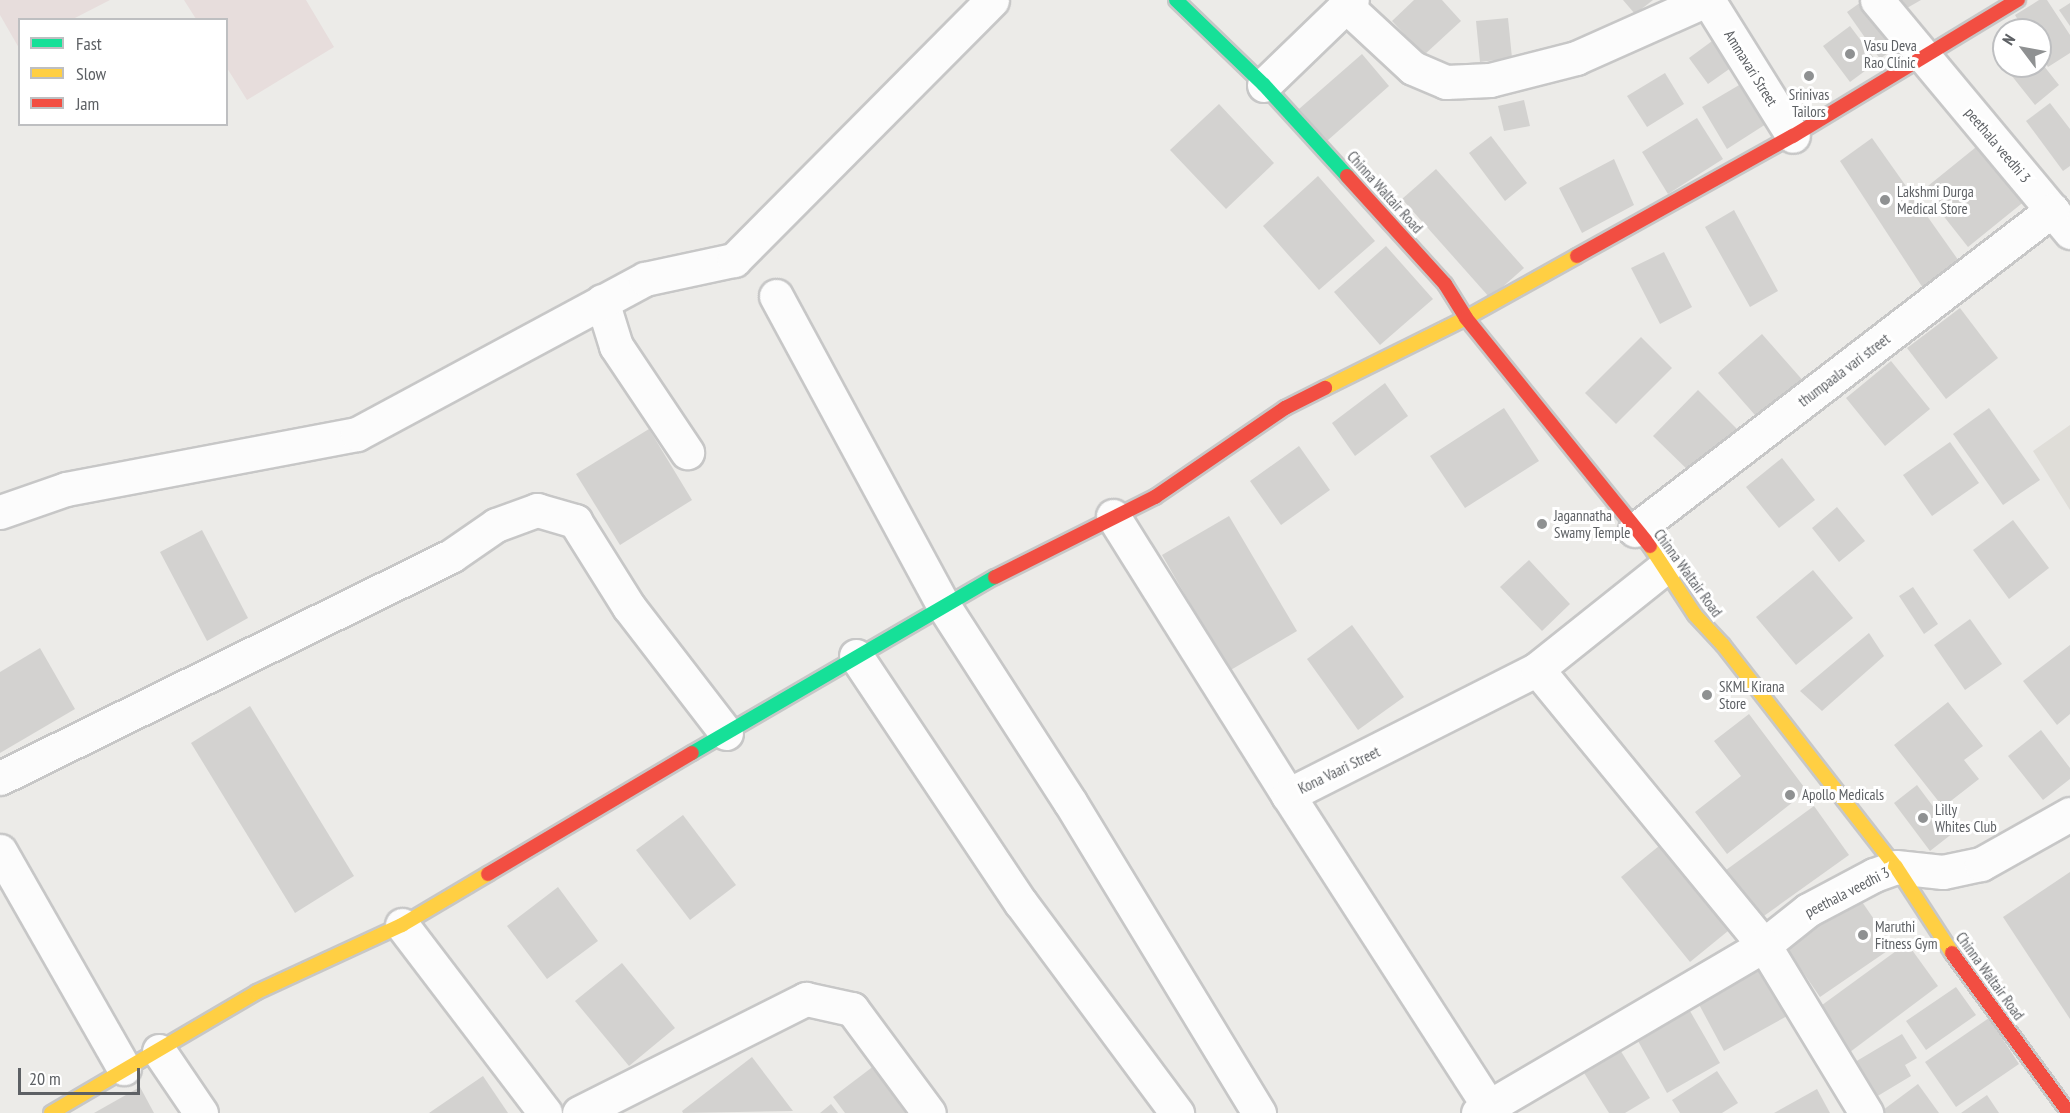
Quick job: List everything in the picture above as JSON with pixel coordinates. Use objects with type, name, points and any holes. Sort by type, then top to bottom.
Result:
[{"type":"street","points":[[0,512],[66,489],[357,434],[645,279],[734,260],[992,0]]},
{"type":"street","name":"Chinna Waltair Road","points":[[1176,0],[1264,85],[1445,284],[1466,318],[1666,566],[1695,615],[1723,645],[1896,867],[1959,963],[2069,1113]]},
{"type":"street","points":[[1264,85],[1349,3],[1398,57],[1446,82],[1490,80],[1576,58],[1707,0]]},
{"type":"street","name":"Ammavari Street","points":[[1707,0],[1793,136]]},
{"type":"street","name":"peethala veedhi 3","points":[[1877,0],[1923,59],[2064,223]]},
{"type":"street","points":[[51,1113],[124,1068],[159,1051],[257,992],[402,925],[943,605],[1113,516],[1155,497],[1285,408],[1466,318],[1793,136],[2018,0]]},
{"type":"street","name":"thumpaala vari street","points":[[1635,530],[2064,223]]},
{"type":"street","points":[[776,296],[943,605],[1070,802],[1259,1113]]},
{"type":"street","points":[[602,301],[616,346],[687,452]]},
{"type":"street","points":[[0,778],[451,556],[496,525],[537,510],[575,521],[629,608],[726,733]]},
{"type":"street","name":"Kona Vaari Street","points":[[1113,516],[1288,795],[1537,669],[1666,566]]},
{"type":"street","points":[[856,656],[1021,903],[1177,1113]]},
{"type":"street","points":[[1537,669],[1764,945],[1866,1113]]},
{"type":"street","points":[[1288,795],[1486,1111]]},
{"type":"street","name":"peethala veedhi 3","points":[[1486,1111],[1764,945],[1808,910],[1896,867],[1943,872],[1981,864],[2070,814]]},
{"type":"street","points":[[0,851],[124,1068]]},
{"type":"street","points":[[402,925],[545,1113]]},
{"type":"street","points":[[579,1113],[806,999],[852,1009],[928,1113]]},
{"type":"street","points":[[159,1051],[201,1113]]},
{"type":"shaded area","points":[[0,0],[110,0],[75,18],[18,18],[18,46],[0,15]]},
{"type":"shaded area","points":[[184,0],[306,0],[334,47],[247,100],[228,70],[228,18],[195,18]]},
{"type":"shaded area","points":[[2070,425],[2070,510],[2033,451]]},
{"type":"building","points":[[1414,0],[1442,0],[1461,21],[1424,55],[1392,21]]},
{"type":"building","points":[[1623,0],[1653,0],[1635,14]]},
{"type":"building","points":[[1864,0],[1904,41],[1880,59],[1847,12]]},
{"type":"building","points":[[1883,0],[1921,0],[1893,16]]},
{"type":"building","points":[[2039,0],[2047,0],[2070,35],[2070,53],[2052,64],[2052,18],[2017,18],[2015,15]]},
{"type":"building","points":[[2070,3],[2070,26],[2059,10]]},
{"type":"building","points":[[1508,18],[1512,58],[1480,62],[1476,21]]},
{"type":"building","points":[[1850,26],[1877,62],[1850,82],[1823,46]]},
{"type":"building","points":[[1723,33],[1742,60],[1708,84],[1689,58]]},
{"type":"building","points":[[1362,54],[1389,86],[1327,141],[1299,109]]},
{"type":"building","points":[[1665,73],[1684,104],[1647,127],[1627,96]]},
{"type":"building","points":[[2052,76],[2059,85],[2035,105],[2014,78],[2052,78]]},
{"type":"building","points":[[1751,78],[1777,117],[1727,149],[1702,107]]},
{"type":"building","points":[[1524,100],[1530,126],[1504,131],[1498,106]]},
{"type":"building","points":[[2050,103],[2070,129],[2070,166],[2063,171],[2026,121]]},
{"type":"building","points":[[1219,104],[1274,163],[1226,209],[1170,150]]},
{"type":"building","points":[[1697,118],[1723,159],[1668,194],[1642,152]]},
{"type":"building","points":[[1491,136],[1527,183],[1505,201],[1469,153]]},
{"type":"building","points":[[1872,138],[1961,264],[1923,288],[1840,161]]},
{"type":"building","points":[[1986,139],[2031,196],[1968,247],[1923,190]]},
{"type":"building","points":[[1614,159],[1634,205],[1582,233],[1559,188]]},
{"type":"building","points":[[1436,169],[1524,268],[1490,298],[1402,199]]},
{"type":"building","points":[[1318,176],[1375,241],[1319,290],[1263,226]]},
{"type":"building","points":[[1734,210],[1778,291],[1750,307],[1705,227]]},
{"type":"building","points":[[1386,246],[1433,299],[1380,345],[1334,292]]},
{"type":"building","points":[[1664,252],[1692,307],[1660,324],[1631,268]]},
{"type":"building","points":[[1960,308],[1998,358],[1946,399],[1907,348]]},
{"type":"building","points":[[1762,334],[1806,384],[1762,423],[1718,373]]},
{"type":"building","points":[[1641,337],[1672,368],[1616,424],[1585,393]]},
{"type":"building","points":[[1891,361],[1930,409],[1885,446],[1846,398]]},
{"type":"building","points":[[1385,383],[1408,416],[1355,456],[1332,423]]},
{"type":"building","points":[[1698,390],[1740,432],[1695,477],[1653,436]]},
{"type":"building","points":[[1504,408],[1539,461],[1465,508],[1430,456]]},
{"type":"building","points":[[1989,408],[2040,480],[2003,505],[1953,434]]},
{"type":"building","points":[[649,429],[692,500],[620,545],[576,474]]},
{"type":"building","points":[[1950,442],[1979,483],[1932,516],[1903,475]]},
{"type":"building","points":[[1299,446],[1330,490],[1281,525],[1250,481]]},
{"type":"building","points":[[1782,458],[1815,500],[1779,528],[1746,487]]},
{"type":"building","points":[[1837,507],[1865,541],[1839,562],[1812,528]]},
{"type":"building","points":[[1229,516],[1297,631],[1229,671],[1162,555]]},
{"type":"building","points":[[2013,520],[2049,568],[2009,599],[1973,550]]},
{"type":"building","points":[[202,530],[248,618],[207,641],[160,552]]},
{"type":"building","points":[[1529,560],[1570,604],[1542,631],[1500,587]]},
{"type":"building","points":[[1813,570],[1853,618],[1796,665],[1756,617]]},
{"type":"building","points":[[1913,587],[1938,624],[1924,634],[1899,596]]},
{"type":"building","points":[[1970,619],[2002,664],[1965,690],[1934,645]]},
{"type":"building","points":[[1352,625],[1404,697],[1358,730],[1307,659]]},
{"type":"building","points":[[1869,633],[1884,656],[1822,711],[1800,691]]},
{"type":"building","points":[[2070,645],[2070,714],[2057,725],[2023,681]]},
{"type":"building","points":[[40,648],[75,709],[0,753],[0,672]]},
{"type":"building","points":[[1948,702],[1983,746],[1964,760],[1979,779],[1943,807],[1894,745]]},
{"type":"building","points":[[250,706],[354,876],[295,913],[191,743]]},
{"type":"building","points":[[1749,714],[1807,791],[1727,854],[1695,812],[1741,776],[1714,741]]},
{"type":"building","points":[[2041,730],[2070,768],[2070,779],[2043,800],[2008,756]]},
{"type":"building","name":"Lilly Whites Club","points":[[1917,785],[1953,833],[1930,851],[1894,803]]},
{"type":"building","points":[[1814,806],[1849,855],[1761,918],[1726,870]]},
{"type":"building","points":[[683,815],[736,885],[690,920],[636,850]]},
{"type":"building","points":[[1670,837],[1739,922],[1690,962],[1621,877]]},
{"type":"building","points":[[2070,872],[2070,1019],[2003,917]]},
{"type":"building","points":[[558,887],[598,941],[547,979],[507,926]]},
{"type":"building","points":[[1858,896],[1893,947],[1820,997],[1785,946]]},
{"type":"building","points":[[1907,943],[1938,986],[1850,1052],[1818,1008]]},
{"type":"building","points":[[1761,961],[1789,1015],[1724,1051],[1695,997]]},
{"type":"building","points":[[622,963],[675,1028],[629,1066],[575,1001]]},
{"type":"building","points":[[1956,987],[1976,1015],[1926,1050],[1906,1021]]},
{"type":"building","points":[[1690,1011],[1720,1063],[1667,1093],[1638,1041]]},
{"type":"building","points":[[1989,1018],[2019,1064],[1956,1107],[1925,1062]]},
{"type":"building","points":[[1902,1034],[1917,1058],[1905,1065],[1911,1076],[1871,1100],[1850,1065]]},
{"type":"building","points":[[1617,1045],[1650,1098],[1625,1113],[1609,1113],[1581,1068]]},
{"type":"building","points":[[752,1057],[793,1111],[683,1113],[682,1111]]},
{"type":"building","points":[[879,1062],[917,1113],[845,1113],[833,1097]]},
{"type":"building","points":[[1717,1071],[1738,1103],[1722,1113],[1680,1113],[1672,1100]]},
{"type":"building","points":[[483,1076],[508,1113],[429,1113]]},
{"type":"building","points":[[1918,1084],[1939,1113],[1879,1113]]},
{"type":"building","points":[[140,1087],[154,1113],[94,1113]]},
{"type":"building","points":[[1817,1089],[1830,1113],[1774,1113]]},
{"type":"building","points":[[1987,1095],[1999,1113],[1961,1113]]},
{"type":"building","points":[[831,1104],[838,1113],[820,1113]]},
{"type":"traffic: fast","points":[[1176,0],[1264,85],[1347,176]]},
{"type":"traffic: fast","points":[[692,753],[995,577]]},
{"type":"traffic: slow","points":[[1325,388],[1466,318],[1577,256]]},
{"type":"traffic: slow","points":[[1650,546],[1695,615],[1723,645],[1896,867],[1952,953]]},
{"type":"traffic: slow","points":[[51,1113],[257,992],[402,925],[488,874]]},
{"type":"traffic: jam","points":[[1577,256],[1793,136],[2018,0]]},
{"type":"traffic: jam","points":[[1347,176],[1445,284],[1466,318],[1650,546]]},
{"type":"traffic: jam","points":[[995,577],[1155,497],[1285,408],[1325,388]]},
{"type":"traffic: jam","points":[[488,874],[692,753]]},
{"type":"traffic: jam","points":[[1952,953],[2069,1113]]},
{"type":"place","name":"Vasu Deva Rao Clinic","points":[[1850,54]]},
{"type":"place","name":"Srinivas Tailors","points":[[1809,76]]},
{"type":"place","name":"Lakshmi Durga Medical Store","points":[[1885,200]]},
{"type":"place","name":"Jagannatha Swamy Temple","points":[[1542,524]]},
{"type":"place","name":"SKML Kirana Store","points":[[1707,695]]},
{"type":"place","name":"Apollo Medicals","points":[[1790,795]]},
{"type":"place","name":"Lilly Whites Club","points":[[1923,818]]},
{"type":"place","name":"Maruthi Fitness Gym","points":[[1863,935]]}]
